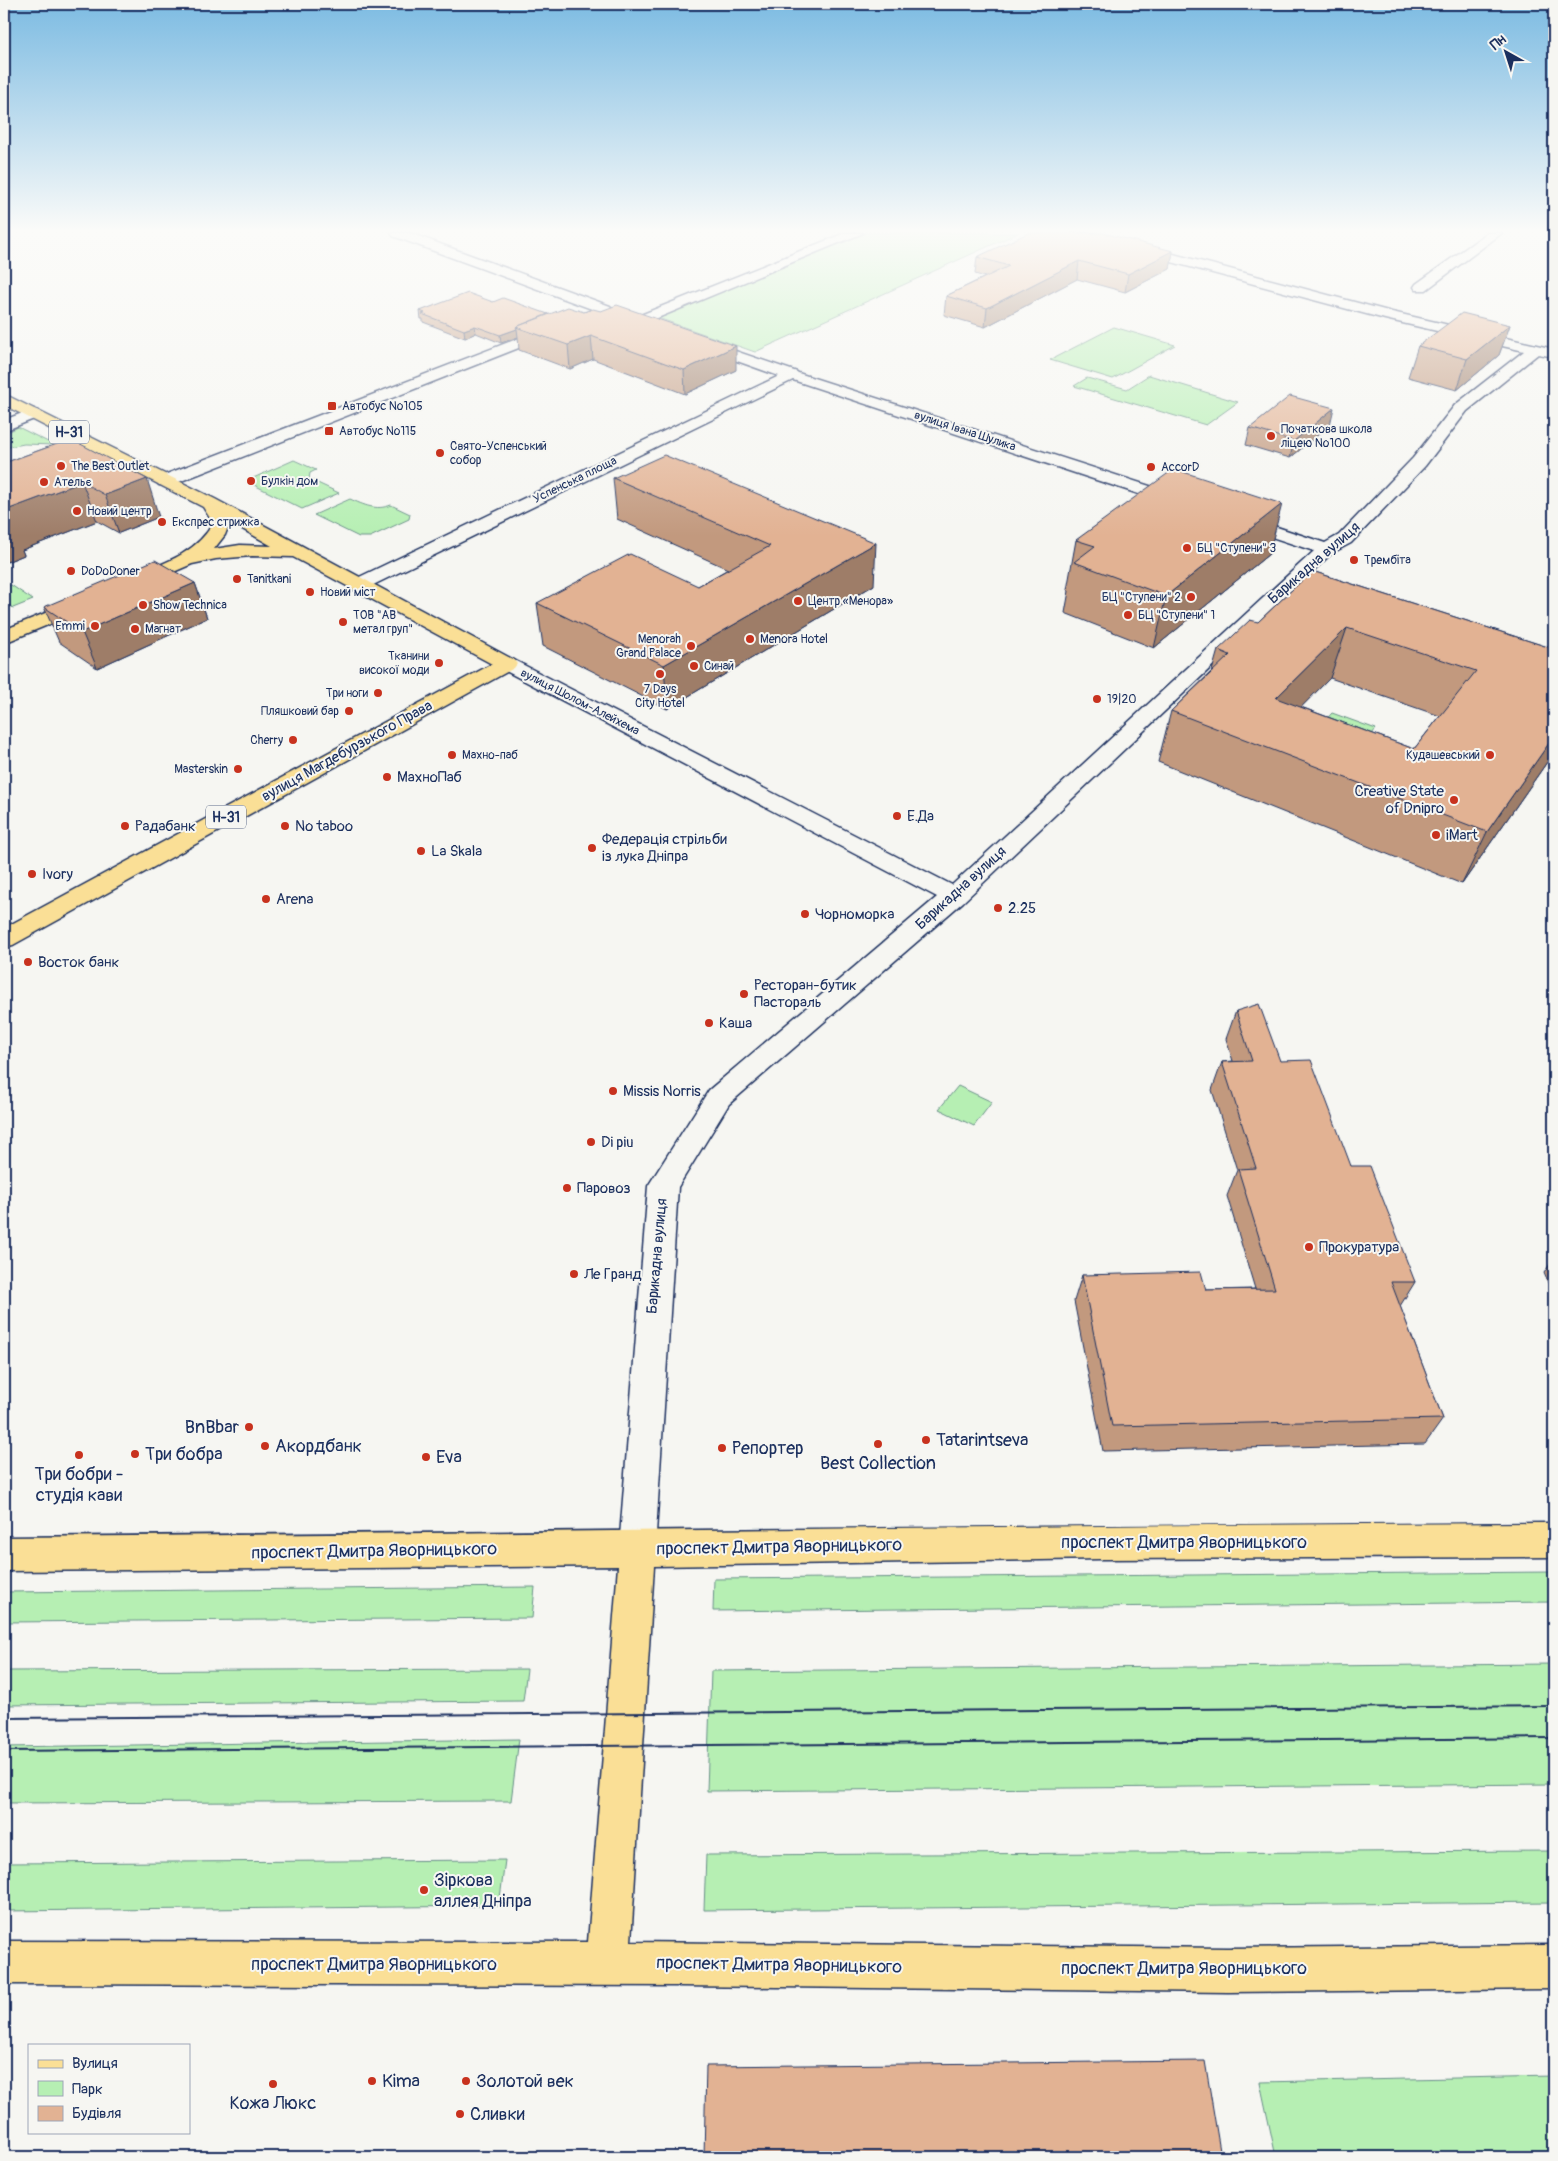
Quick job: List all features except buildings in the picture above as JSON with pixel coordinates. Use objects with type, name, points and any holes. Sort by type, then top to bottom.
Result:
[{"type":"main road","name":"Н-31","points":[[4,399],[209,503]]},
{"type":"main road","name":"вулиця Шолом-Алейхема","points":[[209,503],[507,664]]},
{"type":"main road","points":[[185,561],[217,536],[222,523],[209,503]]},
{"type":"main road","points":[[114,591],[185,561],[234,550],[265,549],[308,558]]},
{"type":"main road","points":[[4,637],[96,598]]},
{"type":"main road","name":"вулиця Магдебурзького Права","points":[[4,939],[507,664]]},
{"type":"main road","name":"проспект Дмитра Яворницького","points":[[4,1554],[637,1550],[1102,1542],[1554,1540]]},
{"type":"main road","points":[[608,1964],[637,1550]]},
{"type":"main road","name":"проспект Дмитра Яворницького","points":[[4,1963],[608,1964],[1228,1970],[1554,1967]]},
{"type":"street","points":[[164,481],[541,334]]},
{"type":"street","points":[[1469,334],[1545,351]]},
{"type":"street","name":"вулиця Івана Шулика","points":[[686,338],[1194,506]]},
{"type":"street","name":"Барикадна вулиця","points":[[637,1550],[663,1186],[719,1097],[954,896],[1326,549],[1345,539],[1419,462],[1461,408],[1545,351]]},
{"type":"street","name":"Успенська площа","points":[[358,585],[792,374]]},
{"type":"street","points":[[4,426],[33,414]]},
{"type":"street","points":[[1219,514],[1326,549]]},
{"type":"street","name":"вулиця Шолом-Алейхема","points":[[507,664],[954,896]]},
{"type":"green space","points":[[703,334],[795,334],[755,352]]},
{"type":"green space","points":[[1101,334],[1137,334],[1175,345],[1113,379],[1050,360]]},
{"type":"green space","points":[[1149,375],[1238,402],[1206,425],[1074,386],[1087,378],[1127,389]]},
{"type":"green space","points":[[18,427],[54,445],[24,444],[4,448],[4,434]]},
{"type":"green space","points":[[294,460],[316,470],[310,473],[309,479],[339,493],[302,509],[250,483],[251,479]]},
{"type":"green space","points":[[350,499],[375,507],[391,505],[410,514],[409,519],[370,537],[359,537],[314,515]]},
{"type":"green space","points":[[11,585],[33,600],[13,608],[4,601],[4,588]]},
{"type":"green space","points":[[1332,713],[1376,729],[1357,752],[1312,735]]},
{"type":"green space","points":[[958,1086],[992,1102],[974,1126],[939,1109]]},
{"type":"green space","points":[[1554,1572],[1554,1602],[713,1611],[714,1579]]},
{"type":"green space","points":[[535,1587],[532,1618],[4,1622],[4,1592]]},
{"type":"green space","points":[[1554,1664],[1554,1784],[707,1791],[711,1671]]},
{"type":"green space","points":[[527,1669],[523,1701],[4,1705],[4,1671]]},
{"type":"green space","points":[[519,1739],[511,1801],[4,1803],[4,1747]]},
{"type":"green space","points":[[1554,1851],[1554,1902],[704,1910],[706,1855]]},
{"type":"green space","points":[[505,1860],[499,1906],[4,1911],[4,1863]]},
{"type":"green space","points":[[1554,2076],[1554,2157],[1276,2157],[1260,2082]]},
{"type":"tram line","points":[[4,1718],[1554,1706]]},
{"type":"tram line","points":[[4,1751],[1554,1738]]},
{"type":"place","name":"Автобус №105","points":[[332,406]]},
{"type":"place","name":"Автобус №115","points":[[329,431]]},
{"type":"place","name":"Початкова школа ліцею №100","points":[[1271,436]]},
{"type":"place","name":"Свято-Успенський собор","points":[[440,453]]},
{"type":"place","name":"The Best Outlet","points":[[61,466]]},
{"type":"place","name":"AccorD","points":[[1151,467]]},
{"type":"place","name":"Булкін дом","points":[[251,481]]},
{"type":"place","name":"Ательє","points":[[44,482]]},
{"type":"place","name":"Новий центр","points":[[77,511]]},
{"type":"place","name":"Експрес стрижка","points":[[162,522]]},
{"type":"place","name":"БЦ \"Ступени\" 3","points":[[1187,548]]},
{"type":"place","name":"Трембіта","points":[[1354,560]]},
{"type":"place","name":"DoDoDoner","points":[[71,571]]},
{"type":"place","name":"Tanitkani","points":[[237,579]]},
{"type":"place","name":"Новий міст","points":[[310,592]]},
{"type":"place","name":"БЦ \"Ступени\" 2","points":[[1191,597]]},
{"type":"place","name":"Центр «Менора»","points":[[798,601]]},
{"type":"place","name":"Show Technica","points":[[143,605]]},
{"type":"place","name":"БЦ \"Ступени\" 1","points":[[1128,615]]},
{"type":"place","name":"ТОВ \"АВ метал груп\"","points":[[343,622]]},
{"type":"place","name":"Emmi","points":[[95,626]]},
{"type":"place","name":"Магнат","points":[[135,629]]},
{"type":"place","name":"Menora Hotel","points":[[750,639]]},
{"type":"place","name":"Menorah Grand Palace","points":[[691,646]]},
{"type":"place","name":"Тканини високої моди","points":[[439,663]]},
{"type":"place","name":"Синай","points":[[694,666]]},
{"type":"place","name":"7 Days City Hotel","points":[[660,674]]},
{"type":"place","name":"Три ноги","points":[[378,693]]},
{"type":"place","name":"19|20","points":[[1097,699]]},
{"type":"place","name":"Пляшковий бар","points":[[349,711]]},
{"type":"place","name":"Cherry","points":[[293,740]]},
{"type":"place","name":"Махно-паб","points":[[452,755]]},
{"type":"place","name":"Кудашевський","points":[[1490,755]]},
{"type":"place","name":"Masterskin","points":[[238,769]]},
{"type":"place","name":"МахноПаб","points":[[387,777]]},
{"type":"place","name":"Creative State of Dnipro","points":[[1454,800]]},
{"type":"place","name":"Е.Да","points":[[897,816]]},
{"type":"place","name":"Радабанк","points":[[125,826]]},
{"type":"place","name":"No taboo","points":[[285,826]]},
{"type":"place","name":"iMart","points":[[1436,835]]},
{"type":"place","name":"Федерація стрільби із лука Дніпра","points":[[592,848]]},
{"type":"place","name":"La Skala","points":[[421,851]]},
{"type":"place","name":"Ivory","points":[[32,874]]},
{"type":"place","name":"Arena","points":[[266,899]]},
{"type":"place","name":"2.25","points":[[998,908]]},
{"type":"place","name":"Чорноморка","points":[[805,914]]},
{"type":"place","name":"Восток банк","points":[[28,962]]},
{"type":"place","name":"Ресторан-бутик Пастораль","points":[[744,994]]},
{"type":"place","name":"Каша","points":[[709,1023]]},
{"type":"place","name":"Missis Norris","points":[[613,1091]]},
{"type":"place","name":"Di piu","points":[[591,1142]]},
{"type":"place","name":"Паровоз","points":[[567,1188]]},
{"type":"place","name":"Прокуратура","points":[[1309,1247]]},
{"type":"place","name":"Ле Гранд","points":[[574,1274]]},
{"type":"place","name":"BnBbar","points":[[249,1427]]},
{"type":"place","name":"Tatarintseva","points":[[926,1440]]},
{"type":"place","name":"Best Collection","points":[[878,1444]]},
{"type":"place","name":"Акордбанк","points":[[265,1446]]},
{"type":"place","name":"Репортер","points":[[722,1448]]},
{"type":"place","name":"Три бобра","points":[[135,1454]]},
{"type":"place","name":"Три бобри - студія кави","points":[[79,1455]]},
{"type":"place","name":"Eva","points":[[426,1457]]},
{"type":"place","name":"Зіркова аллея Дніпра","points":[[424,1890]]},
{"type":"place","name":"Kima","points":[[372,2081]]},
{"type":"place","name":"Золотой век","points":[[466,2081]]},
{"type":"place","name":"Кожа Люкс","points":[[273,2084]]},
{"type":"place","name":"Сливки","points":[[460,2114]]}]
